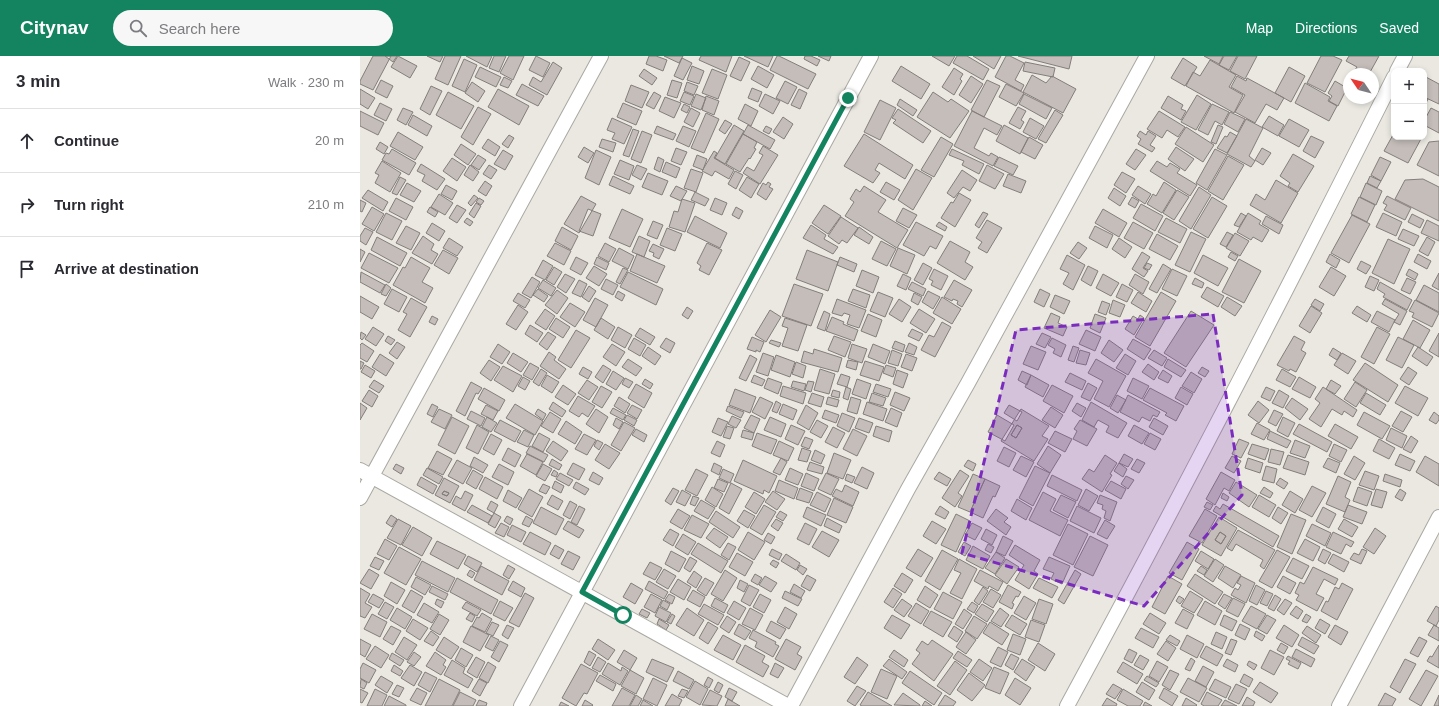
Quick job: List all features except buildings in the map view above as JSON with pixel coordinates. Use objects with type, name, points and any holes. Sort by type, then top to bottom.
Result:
[{"type":"street","points":[[360,498],[366,474],[601,56]]},
{"type":"street","points":[[521,706],[871,56]]},
{"type":"street","points":[[791,706],[908,489],[968,383],[1147,56]]},
{"type":"street","points":[[1399,68],[1405,56]]},
{"type":"street","points":[[1067,706],[1134,584],[1251,360],[1391,83]]},
{"type":"street","points":[[366,474],[788,706]]},
{"type":"street","points":[[1339,706],[1439,517]]},
{"type":"highlighted area","points":[[1213,314],[1242,495],[1144,606],[962,553],[1016,330]]},
{"type":"route","points":[[623,615],[582,592],[848,98]]}]
